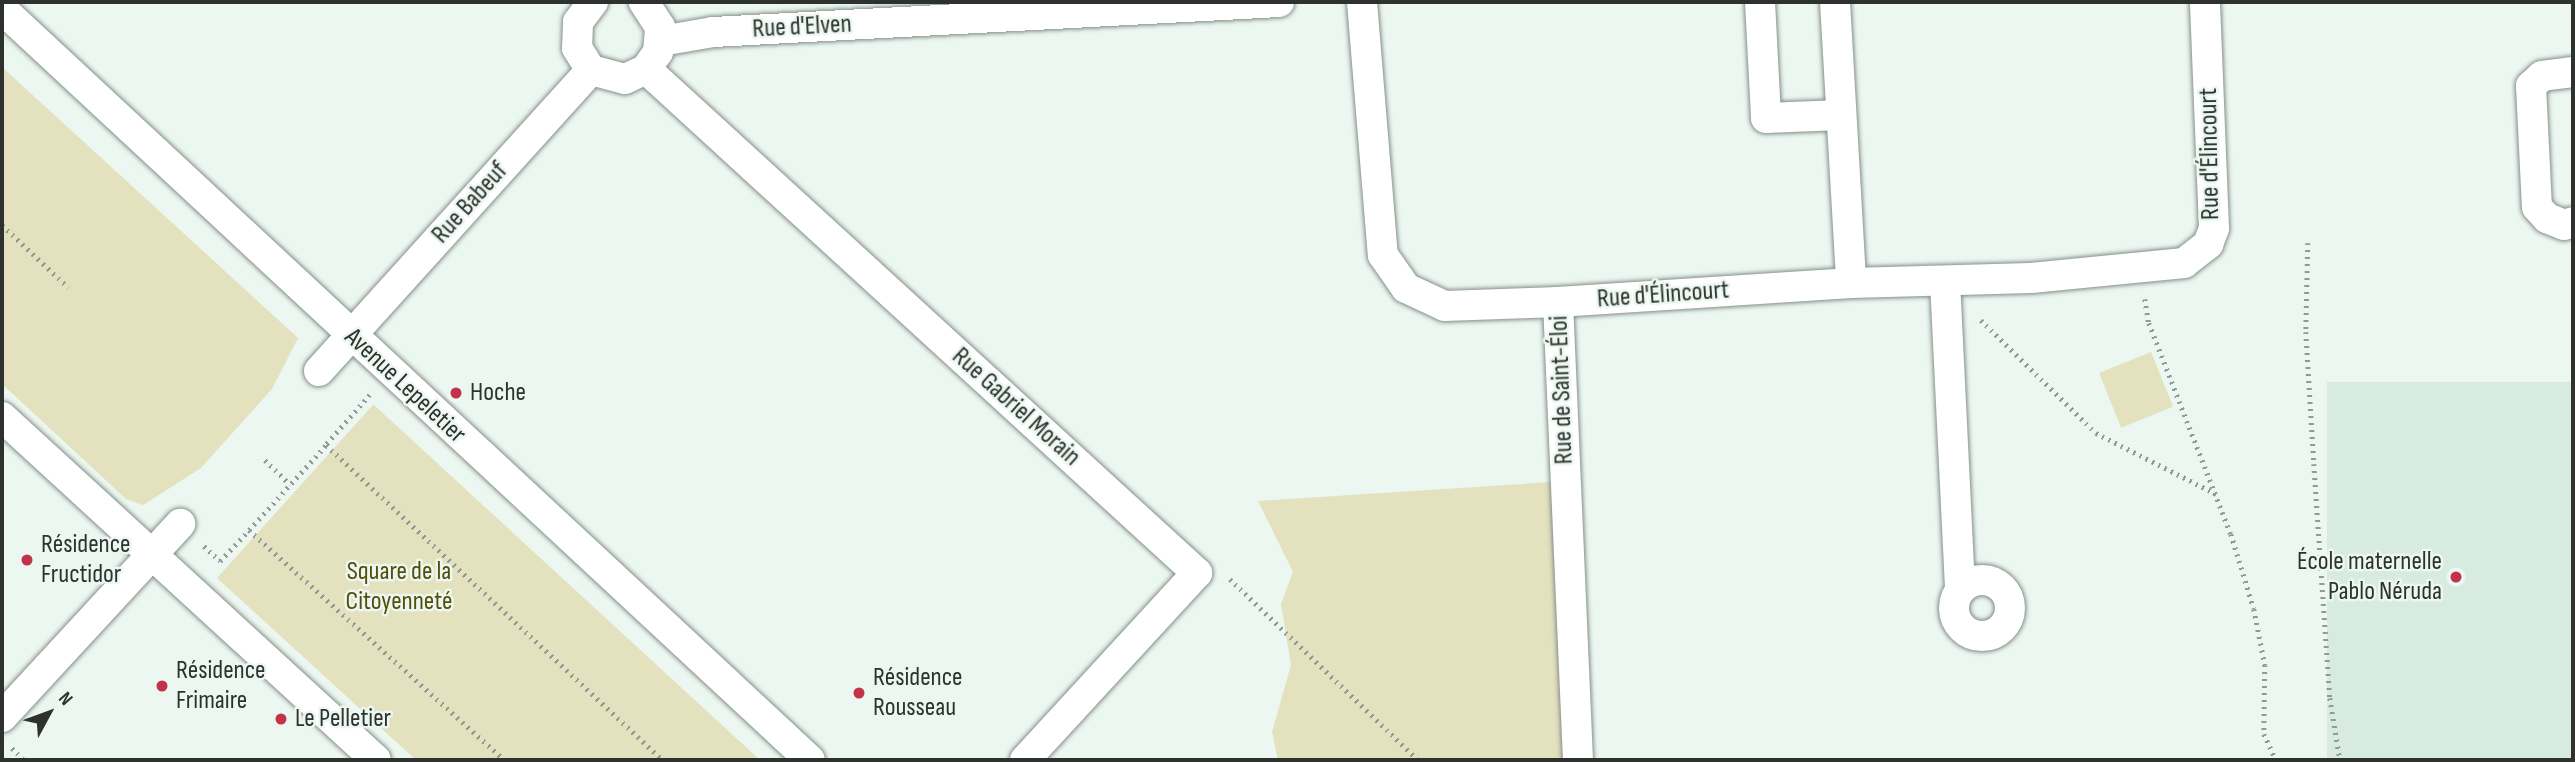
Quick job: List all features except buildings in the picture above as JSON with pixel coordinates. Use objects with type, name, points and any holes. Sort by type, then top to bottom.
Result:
[{"type":"street","points":[[584,5],[575,35],[577,48],[591,70],[625,79],[646,69],[661,41],[660,27],[644,2]]},
{"type":"street","name":"Rue d'Elven","points":[[661,41],[713,32],[1279,2]]},
{"type":"street","name":"Rue de Saint-Éloi","points":[[1362,2],[1383,256],[1405,288],[1445,306],[1558,302],[1578,760]]},
{"type":"street","points":[[1760,2],[1766,118],[1841,115]]},
{"type":"street","points":[[1835,2],[1851,283]]},
{"type":"street","name":"Rue d'Élincourt","points":[[1558,302],[1851,283],[1945,293],[2140,271],[2196,257],[2208,244],[2214,228],[2205,2]]},
{"type":"street","name":"Avenue Lepeletier","points":[[2,9],[326,307],[350,337],[810,760]]},
{"type":"street","name":"Rue Gabriel Morain","points":[[646,69],[1197,573]]},
{"type":"street","name":"Rue Babeuf","points":[[319,370],[591,70]]},
{"type":"street","points":[[2573,72],[2542,76],[2531,86],[2537,207],[2547,218],[2564,225],[2573,222]]},
{"type":"street","points":[[1945,293],[1960,590]]},
{"type":"street","points":[[2,417],[376,760]]},
{"type":"street","points":[[2,717],[180,524]]},
{"type":"street","points":[[1025,760],[1197,573]]},
{"type":"path","points":[[2,225],[68,286]]},
{"type":"path","points":[[2308,243],[2306,332],[2313,451],[2330,698],[2340,760]]},
{"type":"path","points":[[2140,271],[2149,323],[2216,494],[2255,609],[2265,665],[2264,734],[2276,760]]},
{"type":"path","points":[[1945,293],[1970,304],[2096,433],[2216,494]]},
{"type":"path","points":[[180,524],[220,561],[389,373]]},
{"type":"path","points":[[326,445],[663,760]]},
{"type":"path","points":[[265,460],[290,484]]},
{"type":"path","points":[[249,530],[504,760]]},
{"type":"path","points":[[1197,573],[1217,567],[1419,760]]},
{"type":"shaded area","name":"École maternelle Pablo Néruda","points":[[2327,382],[2573,382],[2573,758],[2327,758]]},
{"type":"green space","points":[[2,67],[298,338],[272,389],[201,468],[143,505],[126,499],[2,384]]},
{"type":"green space","points":[[2151,352],[2173,407],[2121,428],[2099,373]]},
{"type":"green space","name":"Square de la Citoyenneté","points":[[373,405],[760,760],[416,760],[217,578]]},
{"type":"green space","points":[[1553,482],[1570,760],[1278,760],[1272,732],[1291,665],[1281,604],[1293,572],[1258,501]]},
{"type":"place","name":"Hoche","points":[[456,393]]},
{"type":"place","name":"Résidence Fructidor","points":[[27,560]]},
{"type":"place","name":"École maternelle Pablo Néruda","points":[[2456,577]]},
{"type":"place","name":"Résidence Frimaire","points":[[162,686]]},
{"type":"place","name":"Résidence Rousseau","points":[[859,693]]},
{"type":"place","name":"Le Pelletier","points":[[281,719]]}]
